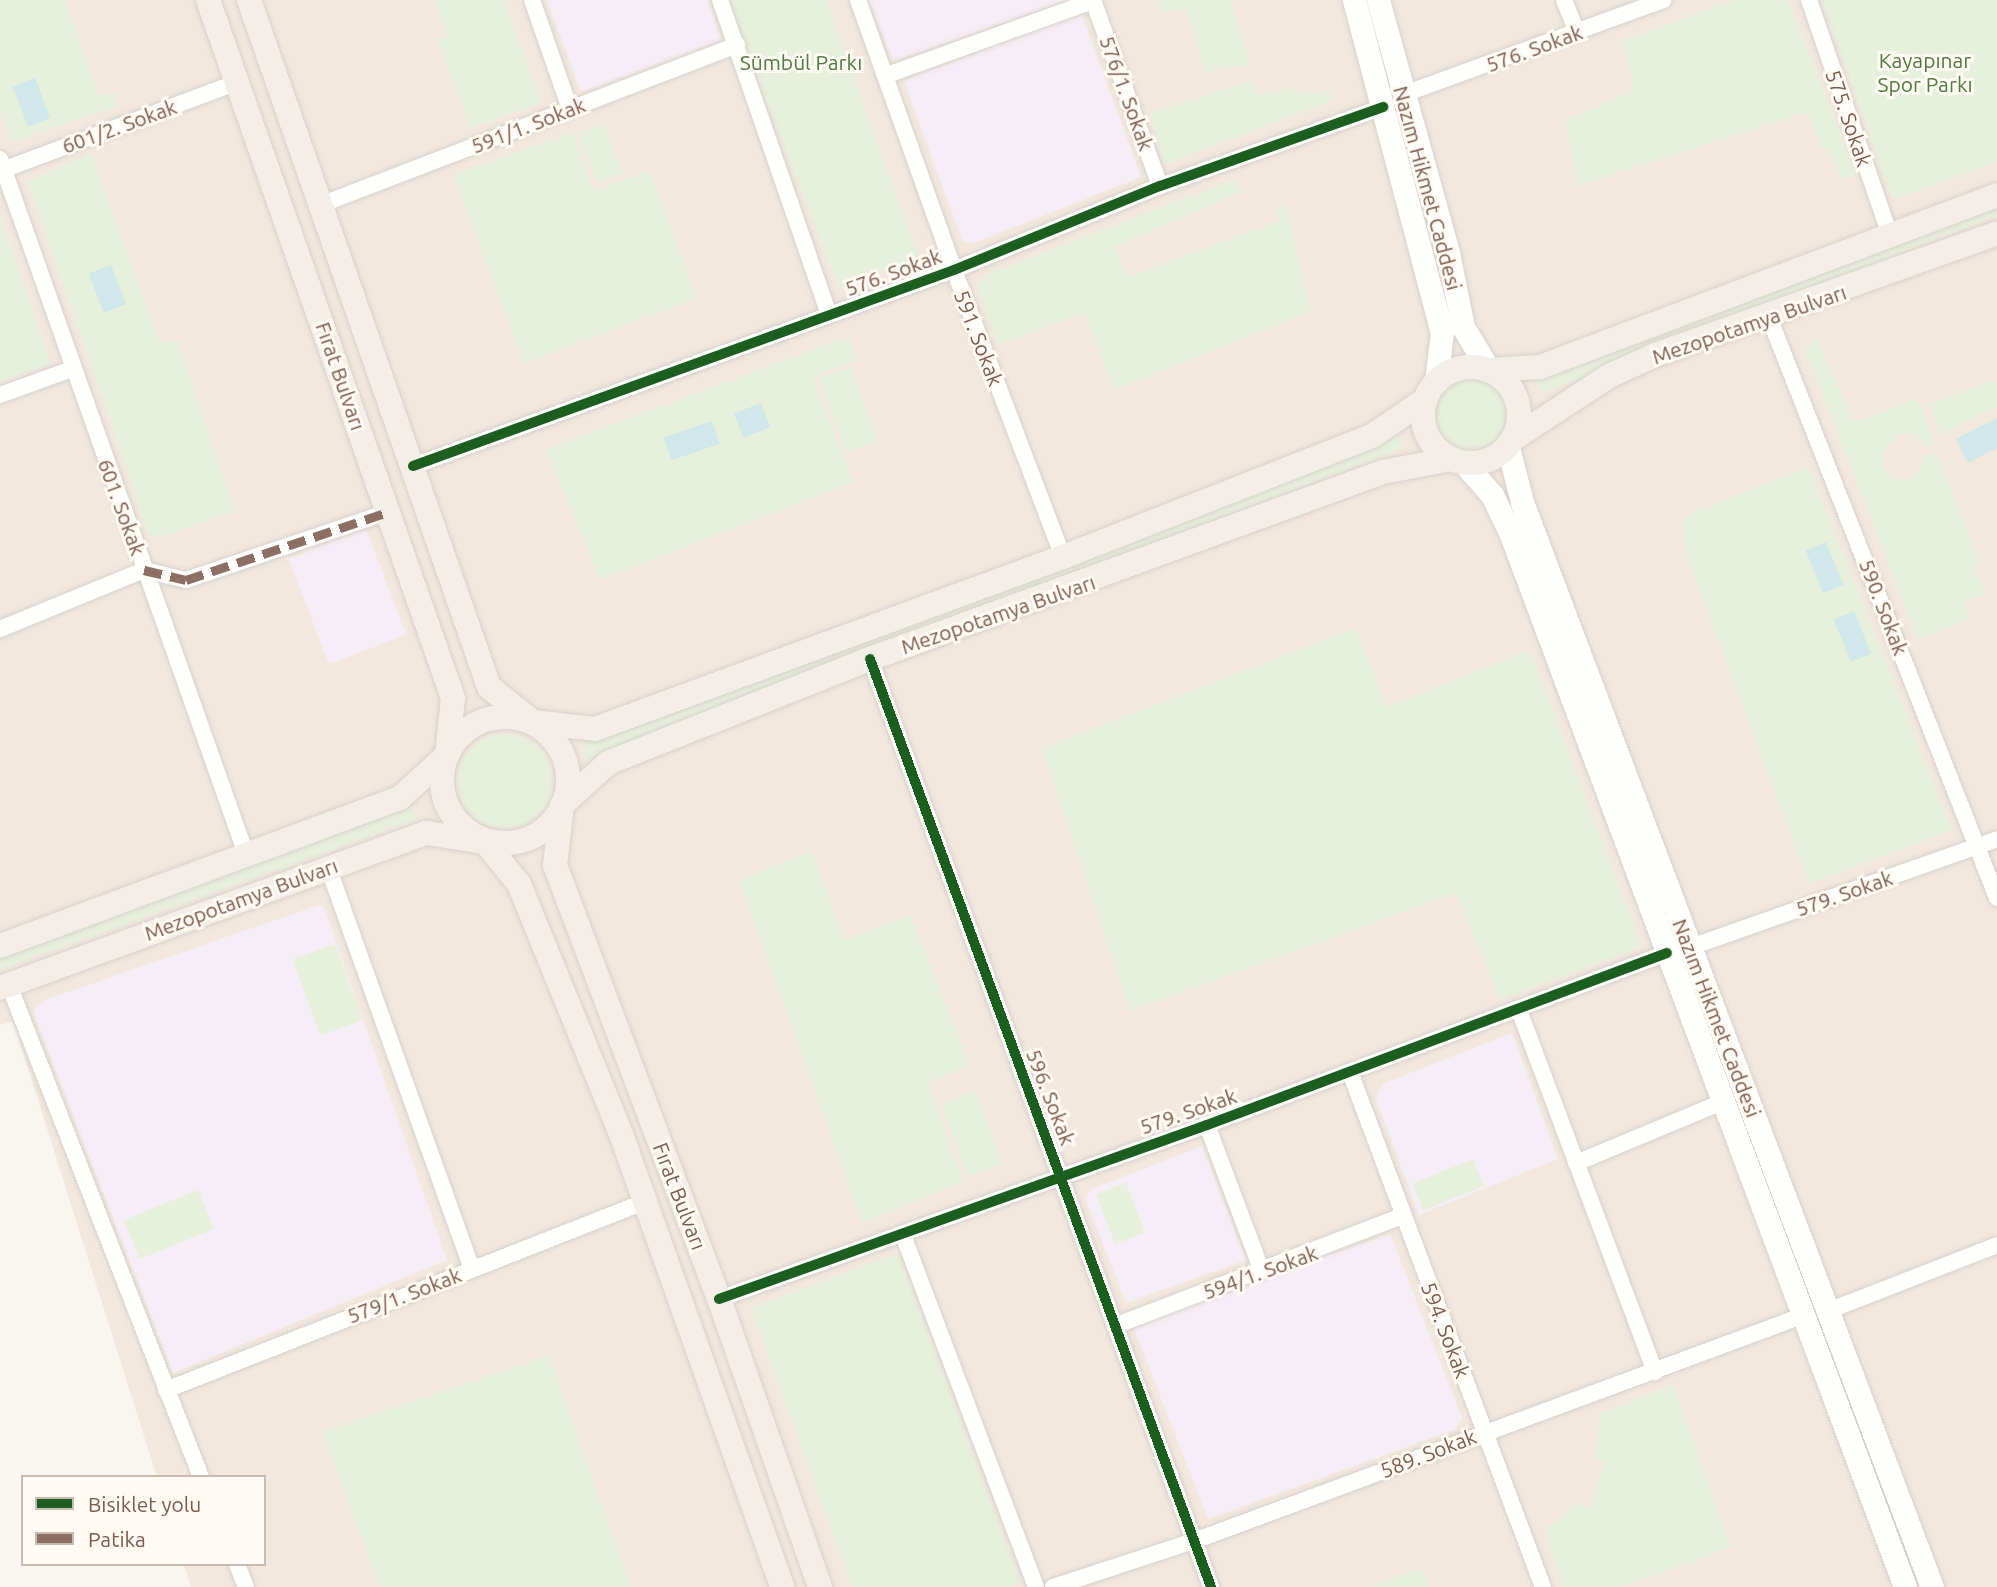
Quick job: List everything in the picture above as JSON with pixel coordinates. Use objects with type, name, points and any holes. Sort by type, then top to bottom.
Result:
[{"type":"main road","name":"Fırat Bulvarı","points":[[208,0],[453,698],[447,755]]},
{"type":"main road","name":"Fırat Bulvarı","points":[[249,0],[489,687],[533,722]]},
{"type":"main road","name":"Nazım Hikmet Caddesi","points":[[1354,0],[1442,332],[1431,390]]},
{"type":"main road","name":"Nazım Hikmet Caddesi","points":[[1378,0],[1448,253],[1463,327],[1489,370]]},
{"type":"main road","points":[[1489,370],[1505,380],[1517,399],[1519,421],[1511,443],[1483,462],[1458,461],[1427,434],[1431,390],[1461,368],[1489,370],[1540,367],[1997,195]]},
{"type":"main road","name":"Mezopotamya Bulvarı","points":[[1511,443],[1609,376],[1997,233]]},
{"type":"main road","name":"Mezopotamya Bulvarı","points":[[533,722],[595,729],[1063,557],[1372,436],[1431,390]]},
{"type":"main road","name":"Nazım Hikmet Caddesi","points":[[1511,443],[1522,502],[1932,1587]]},
{"type":"main road","name":"Nazım Hikmet Caddesi","points":[[1458,461],[1492,495],[1510,532],[1720,1103],[1905,1587]]},
{"type":"main road","name":"Mezopotamya Bulvarı","points":[[562,805],[608,763],[870,659],[1383,472],[1458,461]]},
{"type":"main road","points":[[511,717],[533,722],[559,748],[567,766],[568,786],[562,805],[539,834],[522,841],[485,842],[452,815],[443,796],[442,775],[447,755],[457,738],[482,722],[511,717]]},
{"type":"main road","name":"Mezopotamya Bulvarı","points":[[0,946],[400,798],[447,755]]},
{"type":"main road","name":"Fırat Bulvarı","points":[[562,805],[555,865],[719,1299],[820,1587]]},
{"type":"main road","name":"Mezopotamya Bulvarı","points":[[5,987],[328,867],[428,833],[485,842]]},
{"type":"main road","name":"Fırat Bulvarı","points":[[485,842],[519,884],[644,1202],[782,1587]]},
{"type":"street","points":[[532,0],[570,109]]},
{"type":"street","points":[[720,0],[829,315]]},
{"type":"street","name":"591. Sokak","points":[[858,0],[887,75],[954,270],[1063,557]]},
{"type":"street","points":[[887,75],[1093,0]]},
{"type":"street","name":"576/1. Sokak","points":[[1093,0],[1160,186]]},
{"type":"street","points":[[1564,0],[1577,33]]},
{"type":"street","name":"576. Sokak","points":[[1404,94],[1663,0]]},
{"type":"street","name":"575. Sokak","points":[[1809,0],[1890,235]]},
{"type":"street","name":"591/1. Sokak","points":[[320,205],[737,45]]},
{"type":"street","name":"601/2. Sokak","points":[[1,166],[238,82]]},
{"type":"street","name":"576. Sokak","points":[[413,466],[954,270],[1160,186],[1383,107]]},
{"type":"street","name":"601. Sokak","points":[[1,166],[246,854]]},
{"type":"street","name":"590. Sokak","points":[[1769,317],[1997,898]]},
{"type":"street","points":[[0,395],[72,369]]},
{"type":"street","points":[[0,629],[144,570],[186,580],[388,512]]},
{"type":"street","name":"596. Sokak","points":[[870,659],[1059,1175],[1117,1325],[1211,1587]]},
{"type":"street","name":"579. Sokak","points":[[1691,947],[1997,839]]},
{"type":"street","points":[[328,867],[472,1269]]},
{"type":"street","name":"579. Sokak","points":[[719,1299],[903,1235],[1059,1175],[1207,1125],[1667,953]]},
{"type":"street","points":[[5,987],[200,1475]]},
{"type":"street","points":[[1519,1010],[1655,1371]]},
{"type":"street","name":"594. Sokak","points":[[1350,1072],[1543,1587]]},
{"type":"street","points":[[1576,1163],[1720,1103]]},
{"type":"street","points":[[1207,1125],[1262,1271]]},
{"type":"street","name":"579/1. Sokak","points":[[166,1390],[644,1202]]},
{"type":"street","name":"594/1. Sokak","points":[[1117,1325],[1403,1216]]},
{"type":"street","points":[[903,1235],[1036,1587]]},
{"type":"street","points":[[1828,1311],[1997,1245]]},
{"type":"street","name":"589. Sokak","points":[[1053,1587],[1194,1541],[1802,1316]]},
{"type":"street","points":[[238,1566],[246,1587]]},
{"type":"shaded area","points":[[0,0],[1997,0],[1997,1587],[191,1587],[185,1566],[266,1566],[266,1475],[156,1475],[13,1021],[0,1025]]},
{"type":"shaded area","points":[[547,0],[708,0],[721,40],[581,92]]},
{"type":"shaded area","points":[[869,0],[1067,0],[893,61]]},
{"type":"shaded area","points":[[1081,13],[1141,177],[974,243],[963,242],[904,81]]},
{"type":"shaded area","points":[[366,529],[406,634],[329,664],[289,559]]},
{"type":"shaded area","points":[[319,905],[324,907],[447,1260],[173,1373],[33,1012],[42,1001]]},
{"type":"shaded area","points":[[1512,1033],[1558,1159],[1419,1215],[1376,1099],[1382,1084]]},
{"type":"shaded area","points":[[1202,1146],[1246,1260],[1126,1303],[1085,1197],[1092,1189]]},
{"type":"shaded area","points":[[1390,1234],[1462,1418],[1456,1429],[1208,1519],[1133,1326]]},
{"type":"green space","points":[[0,0],[65,0],[99,96],[114,93],[117,106],[12,142],[0,110]]},
{"type":"green space","points":[[435,0],[504,0],[541,102],[471,129],[438,41],[447,36]]},
{"type":"green space","name":"Sümbül Parkı","points":[[729,0],[826,0],[919,258],[839,288]]},
{"type":"green space","points":[[1157,0],[1231,0],[1250,64],[1205,73],[1186,8],[1162,13]]},
{"type":"green space","points":[[1735,0],[1788,0],[1856,174],[1841,179],[1827,149],[1822,150],[1808,112],[1577,186],[1566,120],[1630,92],[1633,83],[1621,41]]},
{"type":"green space","name":"Kayapınar Spor Parkı","points":[[1822,0],[1997,0],[1997,162],[1893,200]]},
{"type":"green space","points":[[1252,80],[1258,95],[1292,87],[1296,93],[1309,90],[1314,94],[1329,89],[1332,101],[1165,164],[1150,113]]},
{"type":"green space","points":[[604,124],[623,173],[598,183],[579,134]]},
{"type":"green space","points":[[573,132],[593,190],[650,171],[697,298],[524,363],[453,175]]},
{"type":"green space","points":[[91,153],[160,343],[177,339],[235,511],[159,538],[149,534],[28,181]]},
{"type":"green space","points":[[1235,179],[1243,191],[1115,247],[1127,277],[1281,220],[1275,210],[1286,205],[1311,312],[1114,390],[1084,312],[999,345],[977,288],[985,275]]},
{"type":"green space","points":[[1997,203],[1997,215],[1541,393],[1535,379]]},
{"type":"green space","points":[[0,215],[51,364],[0,382]]},
{"type":"green space","points":[[849,336],[857,359],[813,378],[853,482],[600,580],[546,449]]},
{"type":"green space","points":[[1817,340],[1855,423],[1914,399],[1922,408],[1935,445],[1929,448],[1912,433],[1899,434],[1883,452],[1883,468],[1897,480],[1911,479],[1919,473],[1924,456],[1937,454],[1980,563],[1974,566],[1985,593],[1963,602],[1970,618],[1918,640],[1804,347]]},
{"type":"green space","points":[[851,367],[878,441],[846,453],[819,379]]},
{"type":"green space","points":[[1474,378],[1495,384],[1505,394],[1511,415],[1505,436],[1495,446],[1474,452],[1453,446],[1443,436],[1437,415],[1443,394],[1453,384]]},
{"type":"green space","points":[[1997,379],[1997,407],[1941,435],[1929,404]]},
{"type":"green space","points":[[1399,435],[1402,448],[866,650],[586,760],[581,744],[1334,464]]},
{"type":"green space","points":[[1808,467],[1952,830],[1809,884],[1686,554],[1683,522],[1690,513]]},
{"type":"green space","points":[[1356,628],[1387,707],[1530,650],[1642,947],[1500,1000],[1456,893],[1130,1011],[1042,748]]},
{"type":"green space","points":[[505,734],[523,737],[538,748],[549,763],[552,781],[549,799],[538,814],[523,825],[505,828],[487,825],[472,814],[461,799],[458,781],[461,763],[472,748],[487,737]]},
{"type":"green space","points":[[412,806],[415,820],[0,969],[0,958]]},
{"type":"green space","points":[[812,851],[845,940],[910,915],[970,1066],[928,1081],[963,1182],[862,1223],[739,880]]},
{"type":"green space","points":[[335,944],[363,1020],[320,1036],[293,959]]},
{"type":"green space","points":[[976,1091],[1002,1163],[968,1176],[941,1104]]},
{"type":"green space","points":[[1473,1159],[1484,1186],[1424,1210],[1413,1183]]},
{"type":"green space","points":[[1126,1183],[1145,1232],[1115,1244],[1096,1194]]},
{"type":"green space","points":[[198,1190],[214,1229],[140,1259],[124,1220]]},
{"type":"green space","points":[[898,1253],[1020,1583],[1010,1587],[852,1587],[751,1308]]},
{"type":"green space","points":[[549,1355],[631,1587],[380,1587],[322,1432]]},
{"type":"green space","points":[[1673,1384],[1731,1547],[1621,1587],[1562,1587],[1546,1530],[1578,1502],[1588,1510],[1604,1464],[1594,1456],[1601,1414]]},
{"type":"green space","points":[[1418,1569],[1424,1571],[1430,1587],[1369,1587]]},
{"type":"water","points":[[35,78],[50,118],[28,127],[13,87]]},
{"type":"water","points":[[111,265],[126,304],[104,313],[89,274]]},
{"type":"water","points":[[761,403],[770,427],[743,438],[734,413]]},
{"type":"water","points":[[1997,418],[1997,448],[1968,463],[1956,439]]},
{"type":"water","points":[[712,421],[720,444],[672,460],[664,438]]},
{"type":"water","points":[[1826,542],[1843,585],[1823,593],[1806,550]]},
{"type":"water","points":[[1854,611],[1871,654],[1851,662],[1834,619]]},
{"type":"marked path","points":[[144,570],[186,580],[388,512]]},
{"type":"cycle path","points":[[413,466],[954,270],[1160,186],[1383,107]]},
{"type":"cycle path","points":[[870,659],[1211,1587]]},
{"type":"cycle path","points":[[719,1299],[1207,1125],[1667,953]]}]
